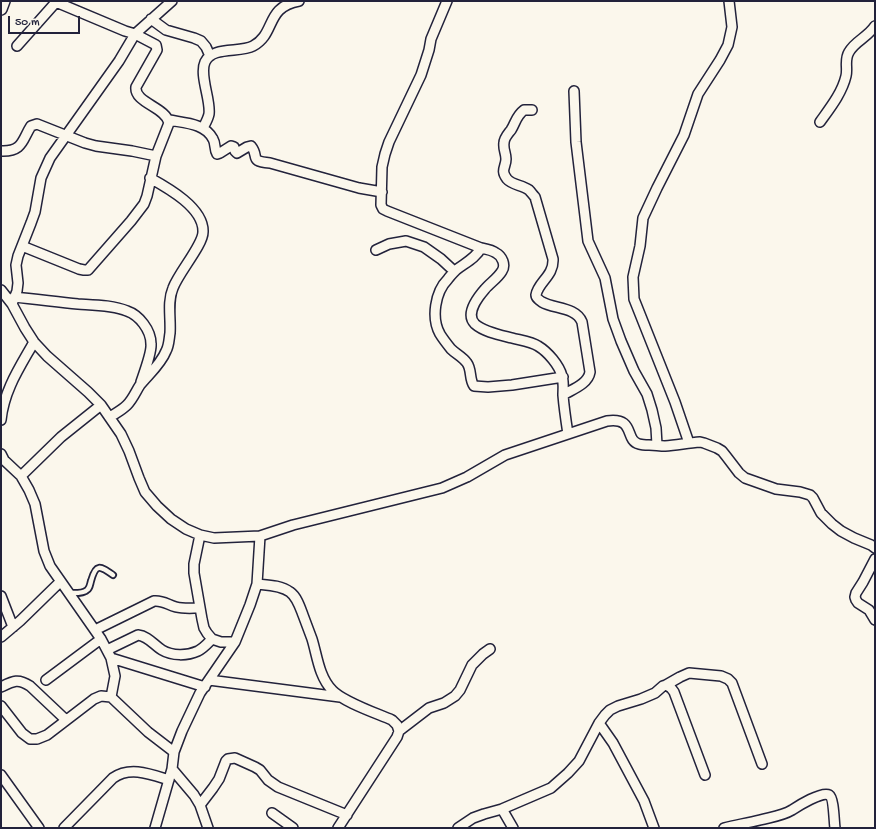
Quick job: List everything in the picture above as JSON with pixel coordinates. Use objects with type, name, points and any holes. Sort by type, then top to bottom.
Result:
[{"type":"street","points":[[1,9],[4,1]]},
{"type":"street","points":[[17,46],[56,1],[135,34],[154,44],[157,48],[136,86],[136,90],[139,96],[166,115],[169,120],[156,156],[144,204],[88,270],[79,269],[22,246]]},
{"type":"street","points":[[13,300],[17,291],[18,283],[16,265],[18,256],[33,217],[41,178],[50,158],[119,61],[135,34],[172,1]]},
{"type":"street","points":[[203,128],[209,115],[203,67],[204,63],[210,56],[218,52],[245,49],[253,46],[266,34],[274,16],[279,10],[287,4],[299,1]]},
{"type":"street","points":[[447,1],[431,39],[421,76],[385,154],[382,167],[381,205],[383,209],[387,211],[496,253],[502,259],[504,267],[499,275],[485,289],[472,309],[471,316],[475,324],[482,328],[494,333],[537,345],[549,355],[563,377],[563,395],[568,434]]},
{"type":"street","points":[[689,443],[675,402],[634,299],[633,276],[640,246],[643,218],[684,135],[698,94],[728,45],[732,27],[729,1]]},
{"type":"street","points":[[151,19],[166,30],[201,41],[206,47],[210,56]]},
{"type":"street","points":[[820,122],[833,103],[843,84],[846,75],[847,54],[850,49],[871,32],[875,26]]},
{"type":"street","points":[[574,91],[576,142],[588,241],[605,278],[613,319],[621,341],[634,371],[647,394],[656,428],[657,445]]},
{"type":"street","points":[[532,110],[524,110],[521,112],[515,119],[512,129],[505,138],[503,149],[506,159],[503,170],[509,182],[528,190],[535,197],[553,259],[552,269],[536,295],[537,298],[542,302],[573,313],[578,316],[582,322],[590,375],[586,381],[563,395]]},
{"type":"street","points":[[169,120],[203,128],[214,139],[217,154],[230,146],[234,147],[235,151],[237,152],[251,146],[255,157],[260,162],[287,167],[359,188],[382,192]]},
{"type":"street","points":[[1,151],[19,147],[31,126],[37,124],[96,146],[156,156]]},
{"type":"street","points":[[110,417],[129,403],[140,385],[153,370],[166,351],[170,331],[169,305],[172,288],[202,240],[204,232],[201,222],[188,203],[169,188],[150,178]]},
{"type":"street","points":[[376,250],[389,244],[406,241],[424,247],[441,259],[454,271]]},
{"type":"street","points":[[481,248],[478,254],[454,271],[444,283],[437,298],[435,315],[436,325],[440,334],[452,350],[463,358],[469,366],[474,386],[488,387],[512,385],[563,377]]},
{"type":"street","points":[[1,290],[13,300],[24,328],[34,342],[47,356],[88,392],[110,417],[121,434],[146,492],[157,506],[186,530],[200,536],[214,538],[260,536],[294,525],[442,488],[467,477],[504,456],[607,421],[618,420],[625,424],[632,438],[639,444],[664,446],[700,442],[717,448],[722,451],[739,474],[745,478],[776,489],[800,492],[810,495],[821,513],[832,524],[841,531],[875,548]]},
{"type":"street","points":[[13,300],[103,306],[127,310],[134,314],[147,329],[152,345],[140,385]]},
{"type":"street","points":[[1,420],[3,398],[34,342]]},
{"type":"street","points":[[21,476],[61,436],[101,405]]},
{"type":"street","points":[[1,454],[4,460],[21,476],[29,490],[35,504],[44,551],[50,566],[102,639],[109,654],[115,676],[111,697]]},
{"type":"street","points":[[200,536],[194,564],[194,573],[204,628],[212,639],[221,642],[235,642]]},
{"type":"street","points":[[155,828],[172,769],[174,752],[182,731],[194,704],[235,642],[244,621],[257,584],[260,536]]},
{"type":"street","points":[[875,558],[855,597],[858,603],[868,610],[875,620]]},
{"type":"street","points":[[1,637],[60,582]]},
{"type":"street","points":[[257,584],[284,589],[289,591],[297,600],[309,630],[324,679],[332,690],[340,697],[392,720],[397,725],[399,731]]},
{"type":"street","points":[[1,596],[13,627]]},
{"type":"street","points":[[95,630],[159,600],[179,608],[200,608]]},
{"type":"street","points":[[109,654],[138,635],[143,636],[169,654],[192,654],[205,647],[212,639]]},
{"type":"street","points":[[46,680],[102,639]]},
{"type":"street","points":[[338,828],[397,737],[399,731],[429,708],[444,703],[455,696],[460,690],[472,665],[480,656],[490,649]]},
{"type":"street","points":[[109,654],[207,684],[340,697]]},
{"type":"street","points":[[458,828],[473,818],[502,809],[551,788],[568,773],[578,761],[599,723],[610,710],[649,696],[662,686],[688,673],[721,676],[728,679],[732,683],[762,764]]},
{"type":"street","points":[[1,687],[12,682],[23,682],[30,686],[66,720]]},
{"type":"street","points":[[666,685],[672,688],[674,692],[705,775]]},
{"type":"street","points":[[1,706],[22,734],[30,739],[37,739],[47,735],[94,699],[101,696],[111,697],[148,732],[174,752]]},
{"type":"street","points":[[599,723],[613,743],[644,801],[651,816],[654,828]]},
{"type":"street","points":[[200,805],[219,779],[228,759],[235,758],[260,770],[272,784],[347,815]]},
{"type":"street","points":[[172,769],[194,795],[200,805],[208,828]]},
{"type":"street","points":[[64,828],[112,778],[118,774],[142,772],[169,780]]},
{"type":"street","points":[[1,775],[39,828]]},
{"type":"street","points":[[724,828],[778,816],[804,803],[827,794],[832,800],[835,828]]},
{"type":"street","points":[[502,809],[513,828]]},
{"type":"street","points":[[272,814],[293,828]]},
{"type":"lane","points":[[68,593],[87,591],[95,570],[100,567],[114,575]]}]
